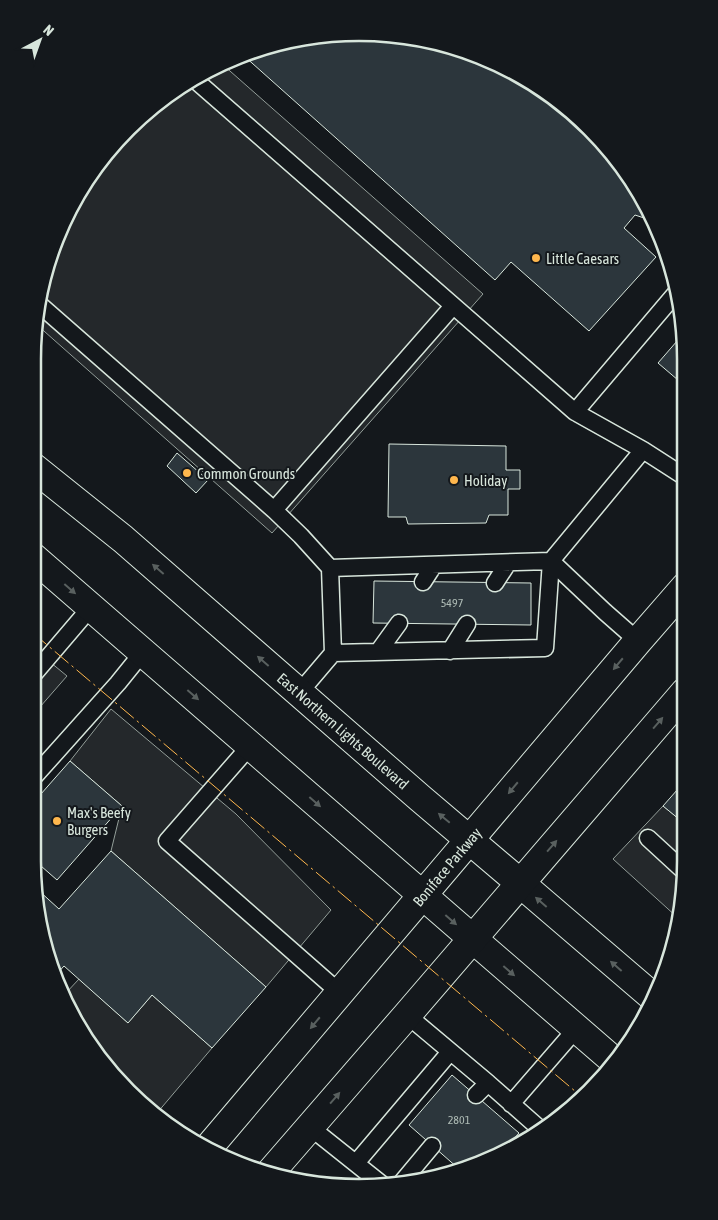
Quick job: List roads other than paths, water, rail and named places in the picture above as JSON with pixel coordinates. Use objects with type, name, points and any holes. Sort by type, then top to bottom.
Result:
[{"type":"main road","name":"East Northern Lights Boulevard","points":[[41,472],[123,539],[648,993]]},
{"type":"main road","points":[[41,564],[609,1057]]},
{"type":"main road","name":"Boniface Parkway","points":[[212,1143],[677,596]]},
{"type":"main road","points":[[275,1167],[677,701]]},
{"type":"lane","points":[[200,84],[575,412],[643,450],[677,472]]},
{"type":"lane","points":[[575,412],[671,299]]},
{"type":"lane","points":[[274,510],[454,306]]},
{"type":"lane","points":[[45,310],[274,510],[330,568],[333,654],[299,693]]},
{"type":"lane","points":[[333,654],[545,648],[551,561],[643,450]]},
{"type":"lane","points":[[330,568],[551,561],[638,641]]},
{"type":"lane","points":[[495,583],[508,563]]},
{"type":"lane","points":[[423,582],[434,565]]},
{"type":"lane","points":[[41,666],[91,607]]},
{"type":"lane","points":[[378,652],[400,623]]},
{"type":"lane","points":[[450,651],[468,624]]},
{"type":"lane","points":[[41,769],[118,683],[143,652]]},
{"type":"lane","points":[[250,746],[167,840],[340,993]]},
{"type":"lane","points":[[648,838],[677,864]]},
{"type":"lane","points":[[407,1015],[536,1125]]},
{"type":"lane","points":[[511,1104],[576,1029]]},
{"type":"lane","points":[[356,1163],[450,1052]]},
{"type":"lane","points":[[476,1096],[488,1083]]},
{"type":"lane","points":[[310,1127],[375,1178]]},
{"type":"lane","points":[[408,1175],[432,1146]]},
{"type":"place","name":"Little Caesars","points":[[536,258]]},
{"type":"place","name":"Common Grounds","points":[[187,473]]},
{"type":"place","name":"Holiday","points":[[454,480]]},
{"type":"place","name":"Max's Beefy Burgers","points":[[57,821]]}]
